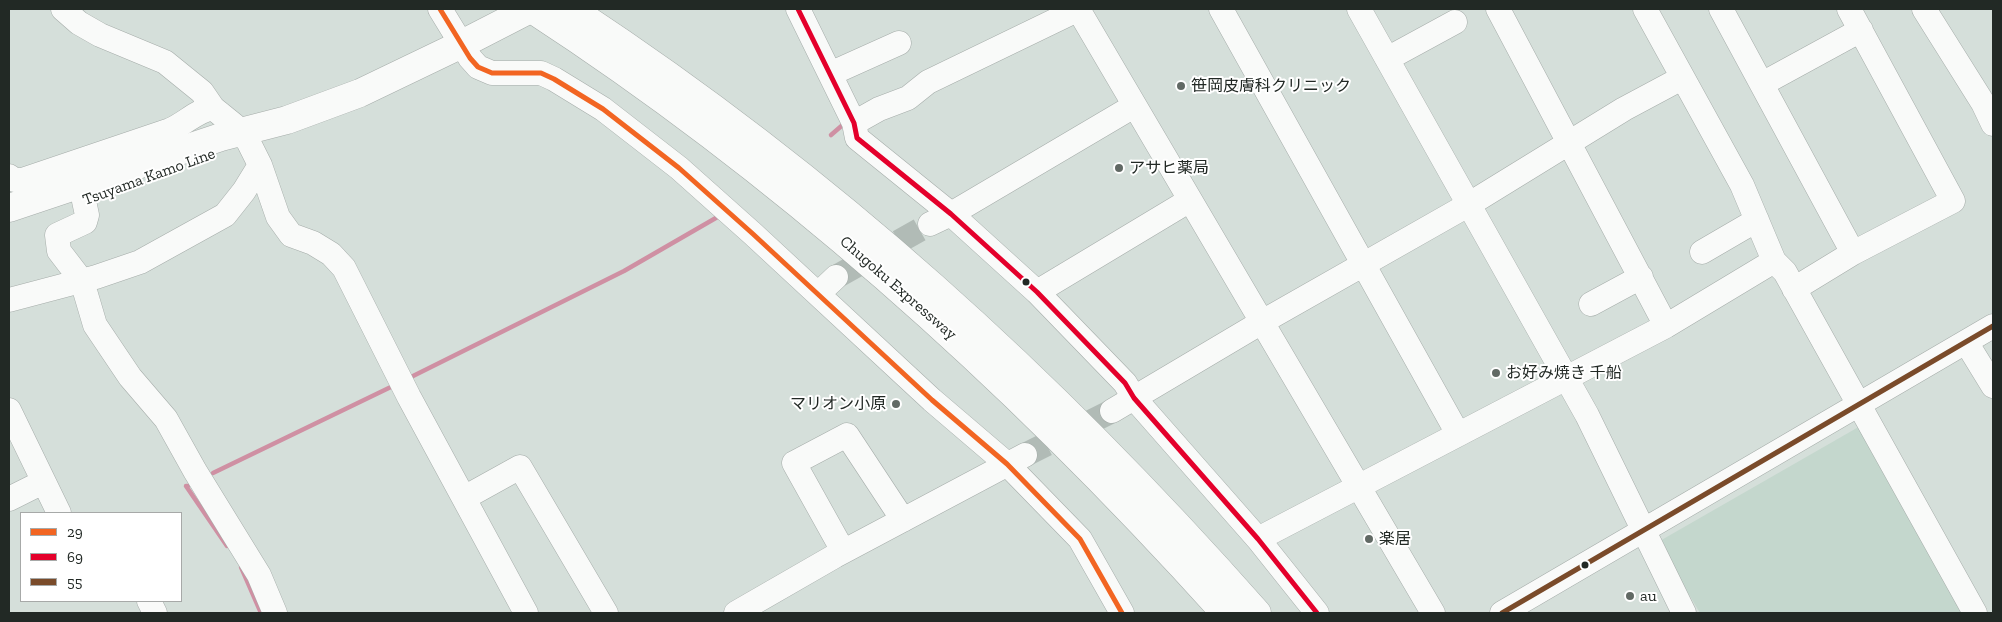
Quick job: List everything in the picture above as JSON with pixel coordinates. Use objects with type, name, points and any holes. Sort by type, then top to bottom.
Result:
[{"type":"main road","name":"Tsuyama Kamo Line","points":[[9,228],[84,201],[244,136],[360,93],[531,9]]},
{"type":"main road","name":"Chugoku Expressway","points":[[531,9],[573,19],[668,75],[838,204],[994,340],[1067,410],[1140,485],[1257,613]]},
{"type":"main road","name":"Chugoku Expressway","points":[[573,19],[733,152],[818,219],[975,356],[1115,494],[1225,613]]},
{"type":"main road","name":"Tsuyama Kamo Line","points":[[9,208],[244,136]]},
{"type":"street","points":[[63,9],[79,23],[100,35],[165,62],[202,92],[213,108],[222,114],[244,136],[260,165],[278,217],[291,235],[313,243],[331,254],[344,268],[409,396],[526,613]]},
{"type":"street","points":[[440,9],[470,58],[478,67],[492,73],[541,73],[603,109],[679,168],[932,400],[1016,460],[1080,539],[1122,613]]},
{"type":"street","points":[[798,9],[854,124],[857,138],[951,214],[1036,292],[1125,383],[1134,398],[1258,540],[1317,613]]},
{"type":"street","points":[[854,124],[879,109],[908,98],[928,82],[1078,9],[1433,613]]},
{"type":"street","points":[[1221,9],[1458,434]]},
{"type":"street","points":[[1359,9],[1566,378],[1684,613]]},
{"type":"street","points":[[1498,9],[1666,326]]},
{"type":"street","points":[[1645,9],[1742,185],[1774,261],[1785,272],[1975,613]]},
{"type":"street","points":[[1721,9],[1853,253]]},
{"type":"street","points":[[1794,289],[1853,253],[1953,201],[1849,9]]},
{"type":"street","points":[[1924,9],[1983,103],[1993,124]]},
{"type":"street","points":[[1387,58],[1455,22]]},
{"type":"street","points":[[1762,84],[1860,30]]},
{"type":"street","points":[[830,74],[899,43]]},
{"type":"street","points":[[1112,411],[1262,322],[1468,205],[1624,109],[1682,78]]},
{"type":"street","points":[[930,224],[951,214],[1134,106]]},
{"type":"street","points":[[9,176],[14,180],[22,180],[170,130],[205,110],[213,108]]},
{"type":"street","points":[[9,300],[82,281],[140,262],[225,215],[244,191],[260,165]]},
{"type":"street","points":[[1036,292],[1190,200]]},
{"type":"street","points":[[84,201],[87,215],[85,222],[57,235],[59,251],[82,281],[95,325],[130,377],[166,419],[195,471],[259,575],[275,613]]},
{"type":"street","points":[[1702,252],[1757,220]]},
{"type":"street","points":[[1258,540],[1666,326],[1774,261]]},
{"type":"street","points":[[818,294],[836,277]]},
{"type":"street","points":[[1591,304],[1641,277]]},
{"type":"street","points":[[1502,613],[1993,326]]},
{"type":"street","points":[[1966,342],[1993,386]]},
{"type":"street","points":[[9,410],[58,512]]},
{"type":"street","points":[[843,551],[794,464],[847,435],[902,520]]},
{"type":"street","points":[[736,613],[843,551],[1016,460]]},
{"type":"street","points":[[464,498],[520,467],[606,613]]},
{"type":"street","points":[[9,499],[43,482]]},
{"type":"shaded area","points":[[1862,425],[1968,613],[1700,613],[1658,542]]},
{"type":"waterway","points":[[831,135],[846,122]]},
{"type":"waterway","points":[[409,378],[624,271],[721,215]]},
{"type":"waterway","points":[[213,473],[395,385]]},
{"type":"waterway","points":[[188,486],[186,486],[227,546]]},
{"type":"waterway","points":[[241,567],[261,613]]},
{"type":"tunnel","points":[[836,277],[930,224]]},
{"type":"tunnel","points":[[1025,455],[1112,411]]},
{"type":"transit line","name":"29","points":[[440,9],[470,58],[478,67],[492,73],[541,73],[554,79],[603,109],[679,168],[932,400],[1007,464],[1080,539],[1122,613]]},
{"type":"transit line","name":"69","points":[[798,9],[854,123],[857,138],[951,214],[1037,292],[1125,383],[1134,398],[1258,539],[1317,613]]},
{"type":"transit line","name":"55","points":[[1502,613],[1993,326]]},
{"type":"place","name":"笹岡皮膚科クリニック","points":[[1181,86]]},
{"type":"place","name":"アサヒ薬局","points":[[1119,168]]},
{"type":"place","name":"お好み焼き 千船","points":[[1496,373]]},
{"type":"place","name":"マリオン小原","points":[[896,404]]},
{"type":"place","name":"楽居","points":[[1369,539]]},
{"type":"place","name":"au","points":[[1630,596]]}]
